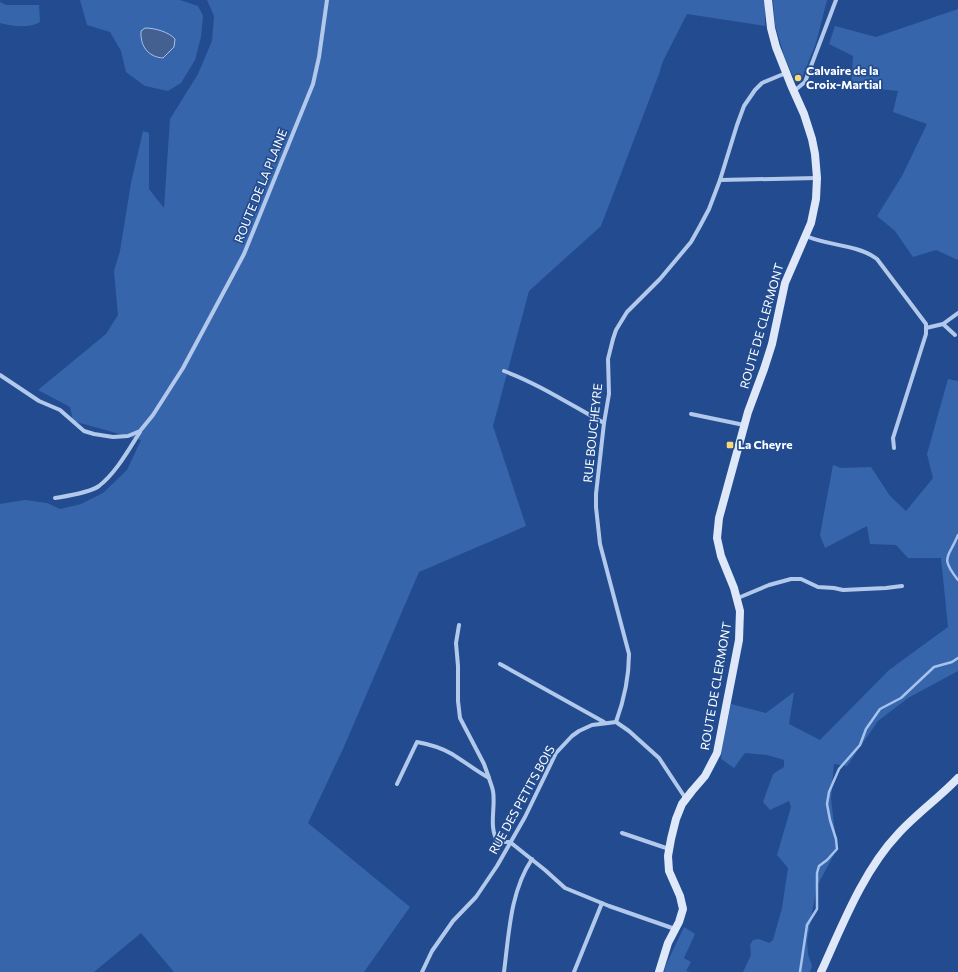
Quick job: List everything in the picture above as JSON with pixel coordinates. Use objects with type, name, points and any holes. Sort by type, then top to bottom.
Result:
[{"type":"street","name":"ROUTE DE LA PLAINE","points":[[54,498],[72,496],[98,486],[119,464],[183,368],[244,254],[299,121],[313,84],[319,57],[327,0]]},
{"type":"street","name":"ROUTE DE CLERMONT","points":[[659,972],[668,943],[682,914],[683,905],[668,864],[669,849],[680,809],[692,791],[705,776],[720,745],[741,624],[738,598],[721,556],[717,528],[719,518],[744,425],[766,363],[785,283],[806,236],[814,211],[816,199],[817,178],[812,140],[804,114],[776,47],[771,28],[768,0]]},
{"type":"street","points":[[794,91],[805,82],[836,0]]},
{"type":"street","name":"RUE BOUCHEYRE","points":[[616,722],[627,685],[629,657],[600,544],[596,494],[604,422],[609,394],[608,358],[616,330],[627,312],[660,279],[691,242],[709,209],[744,106],[762,82],[786,73]]},
{"type":"street","points":[[720,180],[817,178]]},
{"type":"street","points":[[806,236],[817,241],[861,251],[872,256],[877,260],[924,321],[926,334],[893,438],[894,448]]},
{"type":"street","points":[[926,328],[943,324],[958,312]]},
{"type":"street","points":[[943,324],[955,335]]},
{"type":"street","points":[[504,371],[537,386],[604,422]]},
{"type":"street","points":[[0,375],[39,400],[60,410],[84,431],[113,437],[128,436],[140,431]]},
{"type":"street","points":[[691,414],[744,425]]},
{"type":"street","points":[[738,598],[769,585],[791,579],[801,579],[818,586],[851,591],[902,586]]},
{"type":"street","points":[[459,625],[456,643],[460,718],[484,764],[493,791],[494,836],[498,842],[510,842],[565,888],[650,921],[675,929]]},
{"type":"street","points":[[500,664],[604,723]]},
{"type":"street","points":[[616,722],[659,758],[686,799]]},
{"type":"street","name":"RUE DES PETITS BOIS","points":[[422,972],[432,951],[453,921],[476,896],[497,866],[525,817],[556,753],[572,736],[579,731],[592,725],[616,722]]},
{"type":"street","points":[[397,784],[417,742],[426,743],[451,753],[489,778]]},
{"type":"street","points":[[821,972],[851,906],[882,854],[898,834],[958,778]]},
{"type":"street","points":[[622,833],[669,849]]},
{"type":"street","points":[[504,972],[512,910],[522,878],[532,859]]},
{"type":"street","points":[[574,972],[602,903]]},
{"type":"shaded area","points":[[80,0],[180,0],[198,6],[203,16],[201,37],[195,60],[181,83],[168,91],[145,86],[126,72],[121,51],[110,32],[87,25]]},
{"type":"shaded area","points":[[207,0],[765,0],[765,26],[687,14],[663,61],[601,226],[529,291],[493,426],[526,526],[419,572],[343,749],[308,823],[410,907],[364,972],[174,972],[141,933],[94,972],[0,972],[0,504],[25,500],[47,503],[60,509],[81,504],[103,493],[127,470],[141,440],[73,421],[70,407],[38,390],[106,334],[118,315],[114,271],[120,251],[131,183],[143,131],[149,133],[149,189],[164,208],[170,119],[198,74],[212,41],[214,16]]},
{"type":"shaded area","points":[[773,0],[827,0],[816,43],[801,80],[794,79],[784,55],[775,25]]},
{"type":"shaded area","points":[[0,2],[6,5],[39,5],[40,22],[31,26],[15,26],[0,23]]},
{"type":"shaded area","points":[[958,9],[958,260],[936,250],[913,257],[895,231],[877,216],[902,176],[927,124],[893,112],[898,91],[851,86],[853,56],[829,44],[835,26],[876,37]]},
{"type":"shaded area","points":[[145,28],[162,31],[175,39],[174,47],[163,58],[153,55],[146,50],[141,36],[141,31]]},
{"type":"shaded area","points":[[948,379],[958,381],[958,671],[908,698],[878,721],[847,766],[834,764],[831,799],[837,849],[817,886],[807,941],[808,954],[812,966],[810,972],[743,972],[751,955],[750,945],[753,940],[759,939],[769,943],[773,940],[782,908],[788,868],[777,855],[791,807],[789,801],[770,810],[763,802],[773,774],[784,767],[784,760],[767,755],[745,753],[734,768],[721,759],[731,704],[766,713],[794,692],[789,724],[820,740],[889,670],[948,627],[941,558],[908,558],[896,545],[870,544],[867,526],[825,548],[820,535],[833,465],[841,468],[871,467],[890,496],[906,511],[933,478],[927,454]]},
{"type":"shaded area","points":[[684,927],[695,934],[684,958],[691,962],[686,971],[691,972],[664,972],[666,965]]},
{"type":"waterway","points":[[958,535],[949,553],[947,561],[958,580]]},
{"type":"waterway","points":[[800,972],[807,925],[817,909],[817,873],[819,866],[837,849],[827,804],[829,792],[839,769],[860,745],[866,729],[880,709],[901,698],[934,667],[952,662],[958,658]]},
{"type":"place","name":"Calvaire de la Croix-Martial","points":[[798,78]]},
{"type":"place","name":"La Cheyre","points":[[730,445]]}]
